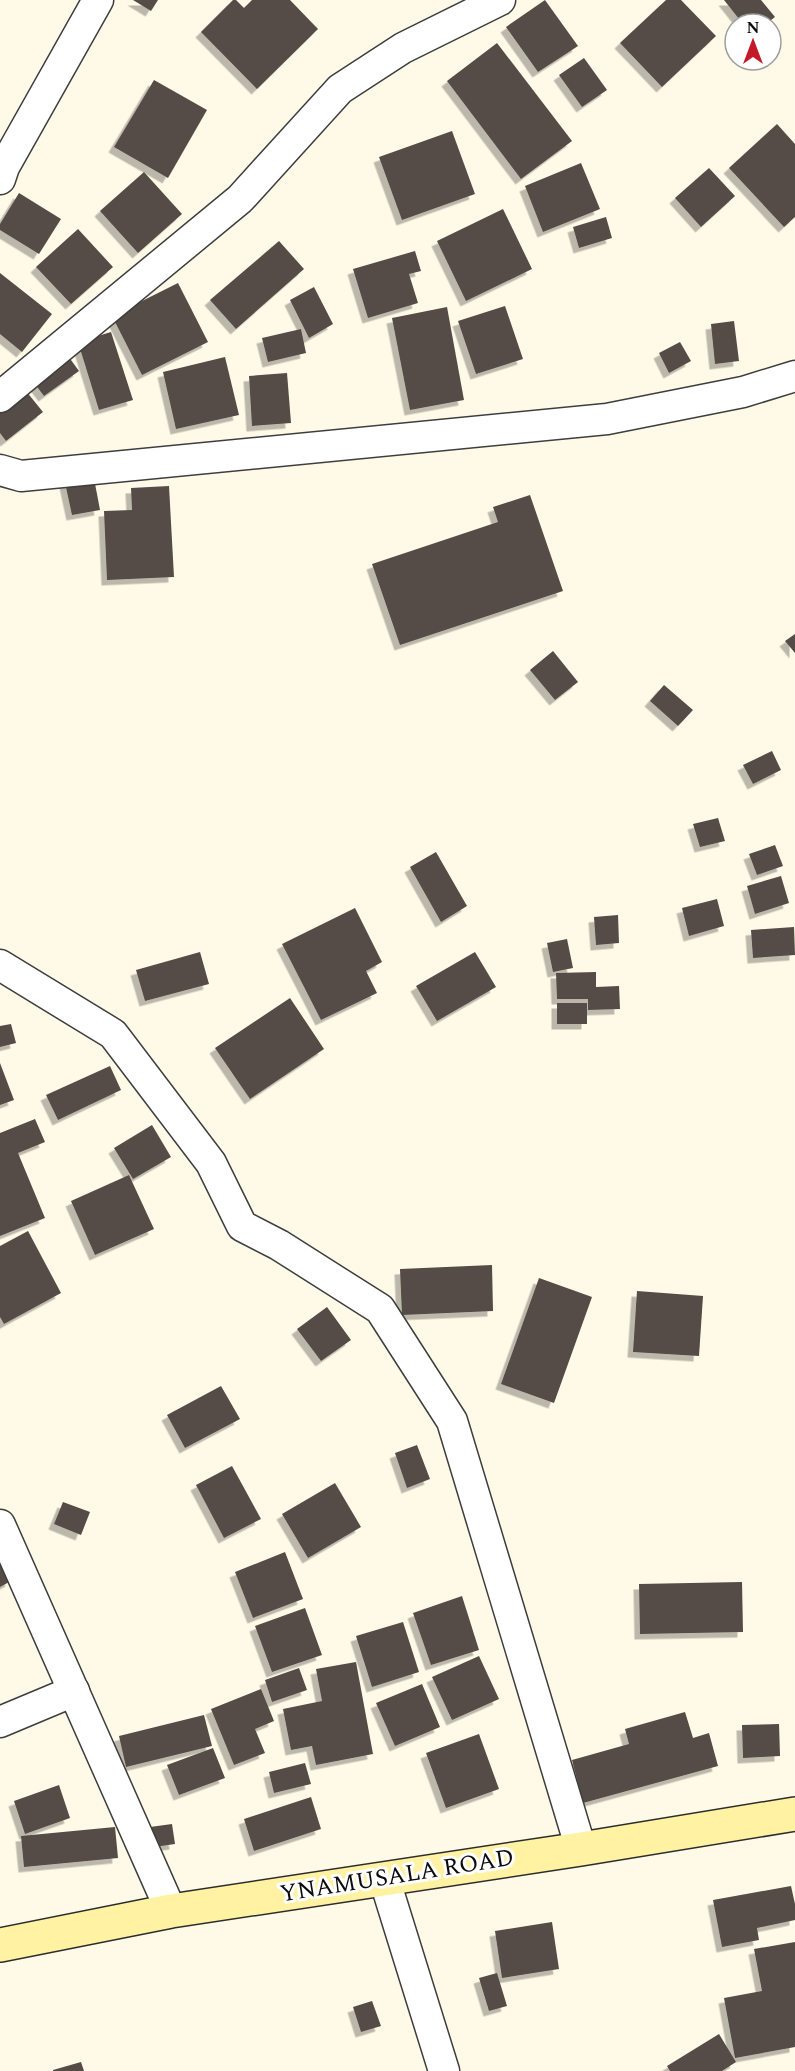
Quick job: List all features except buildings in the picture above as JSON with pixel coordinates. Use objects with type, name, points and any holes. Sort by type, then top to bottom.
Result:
[{"type":"main road","name":"YNAMUSALA ROAD","points":[[0,1945],[171,1911],[795,1814]]},
{"type":"street","points":[[0,178],[4,167],[98,0]]},
{"type":"street","points":[[0,397],[240,199],[340,89],[403,48],[500,0]]},
{"type":"street","points":[[0,470],[21,476],[607,419],[743,392],[795,376]]},
{"type":"street","points":[[0,965],[112,1034],[211,1163],[242,1226],[279,1245],[380,1309],[452,1421],[580,1849]]},
{"type":"street","points":[[0,1525],[171,1911]]},
{"type":"street","points":[[0,1722],[74,1691]]},
{"type":"street","points":[[384,1878],[444,2071]]}]
